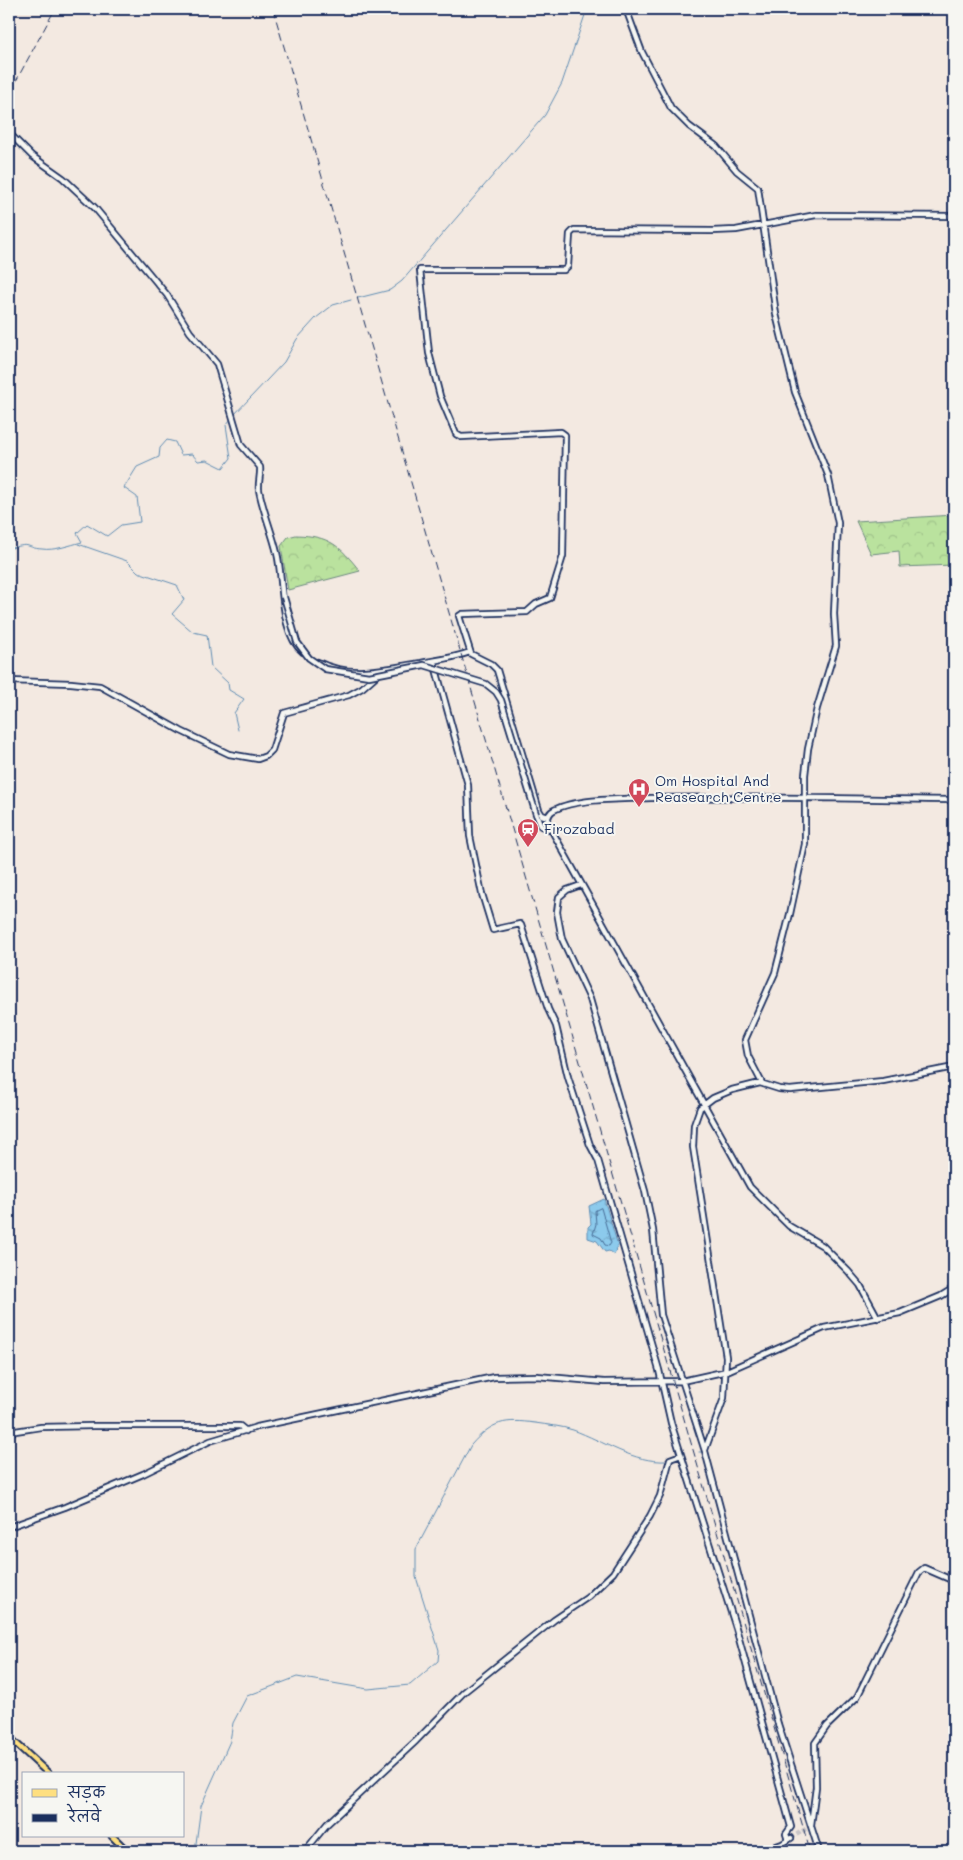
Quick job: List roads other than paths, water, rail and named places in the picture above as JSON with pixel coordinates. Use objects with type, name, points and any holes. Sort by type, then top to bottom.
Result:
[{"type":"main road","points":[[9,1737],[47,1772]]},
{"type":"main road","points":[[114,1838],[127,1851]]},
{"type":"street","points":[[626,9],[642,52],[671,108],[718,148],[740,174],[757,187],[761,196],[770,288],[795,392],[828,475],[838,523],[834,614],[836,646],[817,708],[810,740],[806,766],[806,836],[788,922],[770,986],[745,1040],[748,1056],[762,1083]]},
{"type":"street","points":[[9,133],[32,156],[63,178],[96,208],[164,292],[190,332],[217,364],[242,447],[260,467],[259,488],[278,557],[282,591],[291,635],[299,648],[326,666],[365,672],[434,662],[470,652]]},
{"type":"street","points":[[548,817],[542,815],[538,810],[497,670],[491,664],[470,652],[459,619],[460,614],[527,612],[551,597],[563,556],[565,437],[560,432],[460,437],[456,434],[440,396],[429,352],[420,270],[564,270],[568,266],[570,234],[574,230],[712,231],[816,215],[954,216]]},
{"type":"street","points":[[282,591],[296,642],[307,656],[325,669],[369,676],[424,665],[486,684],[493,688],[501,700],[536,814],[541,826],[549,829]]},
{"type":"street","points":[[434,662],[468,785],[470,836],[482,894],[493,930],[521,925],[548,1009],[556,1026],[568,1077],[590,1145],[598,1160],[662,1382],[681,1456],[736,1628],[791,1827],[786,1834],[789,1839],[762,1851]]},
{"type":"street","points":[[9,681],[100,686],[181,732],[229,754],[258,759],[266,756],[272,750],[284,713],[349,695],[362,688],[382,671]]},
{"type":"street","points":[[878,1318],[860,1285],[848,1271],[823,1246],[789,1226],[755,1193],[549,829],[548,817],[554,810],[599,800],[806,798],[954,800]]},
{"type":"street","points":[[581,884],[567,890],[559,897],[557,912],[559,926],[565,946],[590,999],[645,1191],[653,1230],[660,1307],[705,1451],[778,1724],[805,1814],[819,1851]]},
{"type":"street","points":[[705,1451],[724,1398],[727,1371],[720,1304],[699,1191],[692,1138],[696,1117],[704,1104],[732,1090],[762,1083],[780,1089],[796,1089],[882,1080],[954,1067]]},
{"type":"street","points":[[9,1527],[91,1496],[210,1441],[246,1431],[494,1377],[516,1375],[604,1382],[682,1381],[727,1371],[824,1328],[900,1313],[954,1288]]},
{"type":"street","points":[[9,1432],[41,1427],[175,1424],[240,1426],[246,1431]]},
{"type":"street","points":[[304,1851],[327,1824],[416,1741],[462,1694],[554,1620],[588,1598],[613,1573],[622,1562],[657,1502],[670,1459],[681,1456]]},
{"type":"street","points":[[810,1826],[816,1787],[816,1743],[827,1726],[858,1697],[919,1572],[924,1568],[954,1581]]},
{"type":"water","points":[[604,1199],[618,1246],[614,1255],[609,1251],[605,1252],[597,1241],[588,1238],[588,1227],[591,1224],[589,1206]]},
{"type":"waterway","points":[[358,298],[390,290],[402,281],[545,115],[562,83],[587,9]]},
{"type":"waterway","points":[[233,416],[284,362],[297,339],[316,318],[333,305],[351,300]]},
{"type":"waterway","points":[[9,543],[12,548],[26,545],[42,549],[57,548],[82,542],[77,533],[87,524],[107,536],[121,525],[140,522],[137,497],[124,488],[137,467],[159,457],[160,448],[167,440],[175,442],[181,455],[192,454],[198,461],[207,460],[223,468],[231,458],[226,425],[231,419]]},
{"type":"waterway","points":[[78,544],[127,561],[138,572],[177,585],[184,600],[172,614],[193,632],[207,635],[211,667],[228,683],[229,690],[244,699],[234,713],[238,730]]},
{"type":"waterway","points":[[195,1851],[201,1806],[230,1741],[233,1723],[247,1696],[297,1677],[368,1689],[410,1685],[438,1661],[439,1650],[416,1577],[416,1549],[471,1445],[486,1431],[493,1426],[515,1421],[554,1426],[573,1430],[642,1459],[667,1461]]},
{"type":"waterway","points":[[672,1461],[680,1458]]},
{"type":"tunnel","points":[[791,1838],[809,1827]]},
{"type":"railway","points":[[9,94],[55,9]]},
{"type":"railway","points":[[273,9],[810,1851]]},
{"type":"place","name":"Om Hospital And Reasearch Centre","points":[[639,808]]},
{"type":"place","name":"Firozabad","points":[[528,848]]}]
